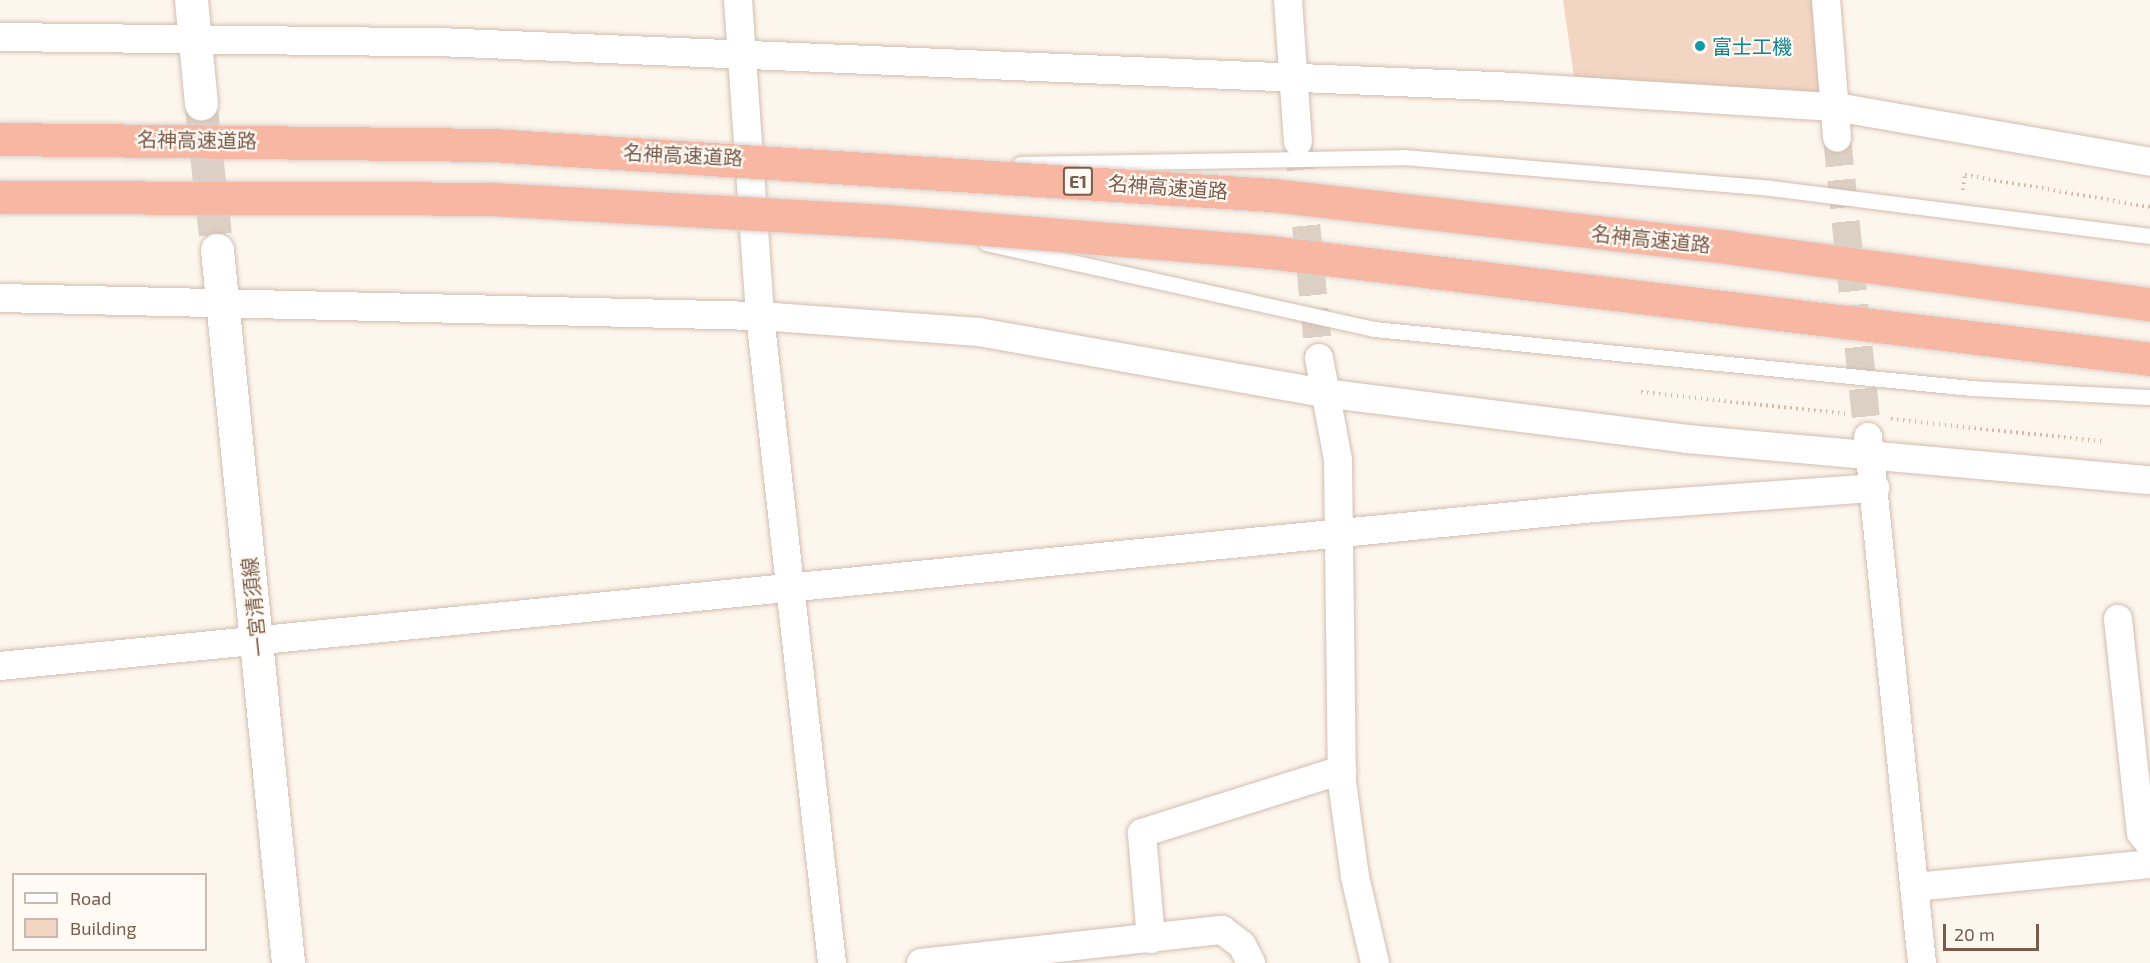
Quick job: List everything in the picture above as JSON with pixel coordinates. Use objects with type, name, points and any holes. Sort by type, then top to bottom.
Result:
[{"type":"highway","name":"名神高速道路","points":[[0,139],[492,144],[891,166],[1272,195],[1734,248],[2150,304]]},
{"type":"highway","points":[[0,197],[490,199],[886,221],[1269,252],[2150,359]]},
{"type":"main road","points":[[191,0],[201,104]]},
{"type":"main road","name":"一宮清須線","points":[[217,250],[288,963]]},
{"type":"street","points":[[738,0],[760,316],[793,588],[832,963]]},
{"type":"street","points":[[1288,0],[1298,142]]},
{"type":"street","points":[[1826,0],[1837,138]]},
{"type":"street","points":[[0,37],[462,43],[1295,79],[1836,107],[2150,162]]},
{"type":"street","points":[[0,298],[760,316],[978,332],[1324,393],[1870,448],[2150,480]]},
{"type":"street","points":[[1319,358],[1338,460],[1342,770],[1355,877],[1375,963]]},
{"type":"street","points":[[1870,448],[1922,963]]},
{"type":"street","points":[[0,666],[1340,534],[1875,488]]},
{"type":"street","points":[[2118,619],[2139,717],[2141,833],[2150,844]]},
{"type":"street","points":[[1151,939],[1142,833],[1342,770]]},
{"type":"street","points":[[1914,887],[2150,864]]},
{"type":"street","points":[[921,963],[1222,930],[1242,945],[1251,963]]},
{"type":"lane","points":[[891,166],[1403,157],[1770,188],[2150,236]]},
{"type":"lane","points":[[886,221],[1374,329],[1971,388],[2150,397]]},
{"type":"path","points":[[1960,212],[1965,175],[2150,207]]},
{"type":"building","name":"富士工機","points":[[1563,0],[1826,0],[1836,107],[1576,91]]},
{"type":"tunnel","points":[[201,104],[217,250]]},
{"type":"tunnel","points":[[1837,138],[1868,437]]},
{"type":"tunnel","points":[[1298,142],[1319,358]]},
{"type":"place","name":"富士工機","points":[[1700,46]]}]
